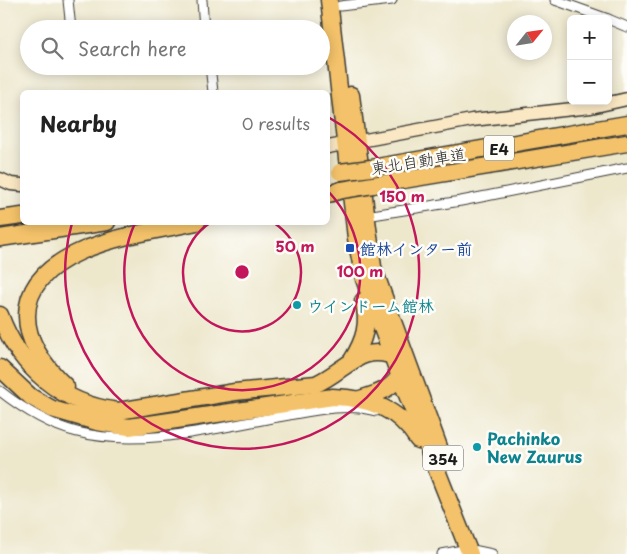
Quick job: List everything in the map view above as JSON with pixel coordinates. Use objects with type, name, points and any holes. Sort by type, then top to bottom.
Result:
[{"type":"highway","name":"354","points":[[336,2],[351,144],[356,238],[364,279],[438,474],[478,552]]},
{"type":"highway","name":"東北自動車道","points":[[334,173],[627,124]]},
{"type":"highway","name":"東北自動車道","points":[[332,192],[627,143]]},
{"type":"highway","name":"354","points":[[351,144],[366,216],[373,267],[478,552]]},
{"type":"highway","points":[[0,211],[20,209]]},
{"type":"highway","points":[[0,219],[20,216]]},
{"type":"highway","points":[[1,238],[87,225]]},
{"type":"highway","points":[[80,400],[47,367],[31,340],[27,312],[36,286],[49,270],[89,248],[185,225]]},
{"type":"highway","points":[[352,360],[360,348],[367,327],[365,306],[354,273],[352,257],[356,238]]},
{"type":"highway","points":[[0,315],[17,350],[35,372],[62,394],[105,409],[118,411],[235,392],[305,386],[325,380],[352,360],[372,352],[391,354],[407,362],[400,377],[384,392],[360,399]]},
{"type":"highway","points":[[0,337],[10,355],[27,376],[66,411]]},
{"type":"highway","points":[[0,368],[31,397],[52,408],[97,422],[129,427],[303,400],[333,397],[360,399],[388,409],[403,420],[438,474]]},
{"type":"street","points":[[68,0],[70,20]]},
{"type":"street","points":[[202,0],[203,20]]},
{"type":"street","points":[[336,2],[392,0]]},
{"type":"street","points":[[555,0],[597,15]]},
{"type":"street","points":[[612,21],[627,27]]},
{"type":"street","points":[[211,75],[213,90]]},
{"type":"street","points":[[330,147],[472,120],[591,106],[627,99]]},
{"type":"street","points":[[366,216],[460,201],[627,168]]},
{"type":"street","points":[[0,179],[11,184],[20,185]]},
{"type":"street","points":[[0,391],[38,417],[54,424],[78,432],[127,438],[186,432],[326,409],[373,410],[382,413]]},
{"type":"street","points":[[442,554],[478,552]]},
{"type":"place","name":"館林インター前","points":[[350,248]]},
{"type":"place","name":"ウインドーム館林","points":[[297,305]]},
{"type":"place","name":"Pachinko New Zaurus","points":[[477,447]]}]
